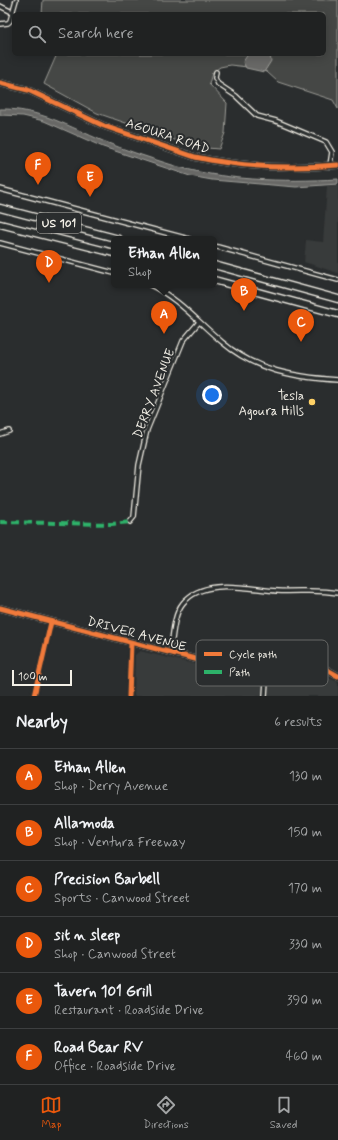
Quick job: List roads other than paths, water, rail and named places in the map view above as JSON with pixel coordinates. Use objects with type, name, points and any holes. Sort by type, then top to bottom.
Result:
[{"type":"highway","name":"US 101","points":[[0,208],[111,237]]},
{"type":"highway","name":"US 101","points":[[0,224],[111,252]]},
{"type":"highway","points":[[217,266],[338,299]]},
{"type":"highway","points":[[217,281],[338,314]]},
{"type":"main road","name":"AGOURA ROAD","points":[[0,83],[28,90],[104,126],[195,157],[210,160],[294,168],[338,164]]},
{"type":"street","points":[[14,12],[16,0]]},
{"type":"street","points":[[0,6],[12,12]]},
{"type":"street","points":[[0,24],[8,23],[12,16]]},
{"type":"street","points":[[216,72],[215,78],[218,84],[236,96],[257,116],[276,121],[326,142],[332,152],[330,165]]},
{"type":"street","points":[[0,189],[178,236]]},
{"type":"street","points":[[0,242],[111,272]]},
{"type":"street","points":[[217,247],[338,280]]},
{"type":"street","points":[[155,288],[174,299],[232,350],[261,366],[294,376],[338,380]]},
{"type":"street","name":"DERRY AVENUE","points":[[130,522],[134,517],[139,465],[147,430],[183,341],[199,322]]},
{"type":"street","points":[[0,434],[9,431]]},
{"type":"street","points":[[170,653],[178,611],[182,604],[194,593],[204,590],[235,587],[277,591],[324,590],[338,593]]},
{"type":"street","name":"DRIVER AVENUE","points":[[0,608],[196,660]]},
{"type":"street","points":[[34,696],[51,622]]},
{"type":"street","points":[[128,696],[131,643]]},
{"type":"street","name":"DRIVER AVENUE","points":[[328,670],[338,676]]},
{"type":"street","points":[[265,696],[266,686]]},
{"type":"place","name":"Road Bear RV","points":[[38,185]]},
{"type":"place","name":"Tavern 101 Grill","points":[[90,197]]},
{"type":"place","name":"sit n sleep","points":[[49,283]]},
{"type":"place","name":"Allamoda","points":[[244,311]]},
{"type":"place","name":"Ethan Allen","points":[[164,334]]},
{"type":"place","name":"Precision Barbell","points":[[301,342]]},
{"type":"place","name":"Tesla Agoura Hills","points":[[312,402]]}]
